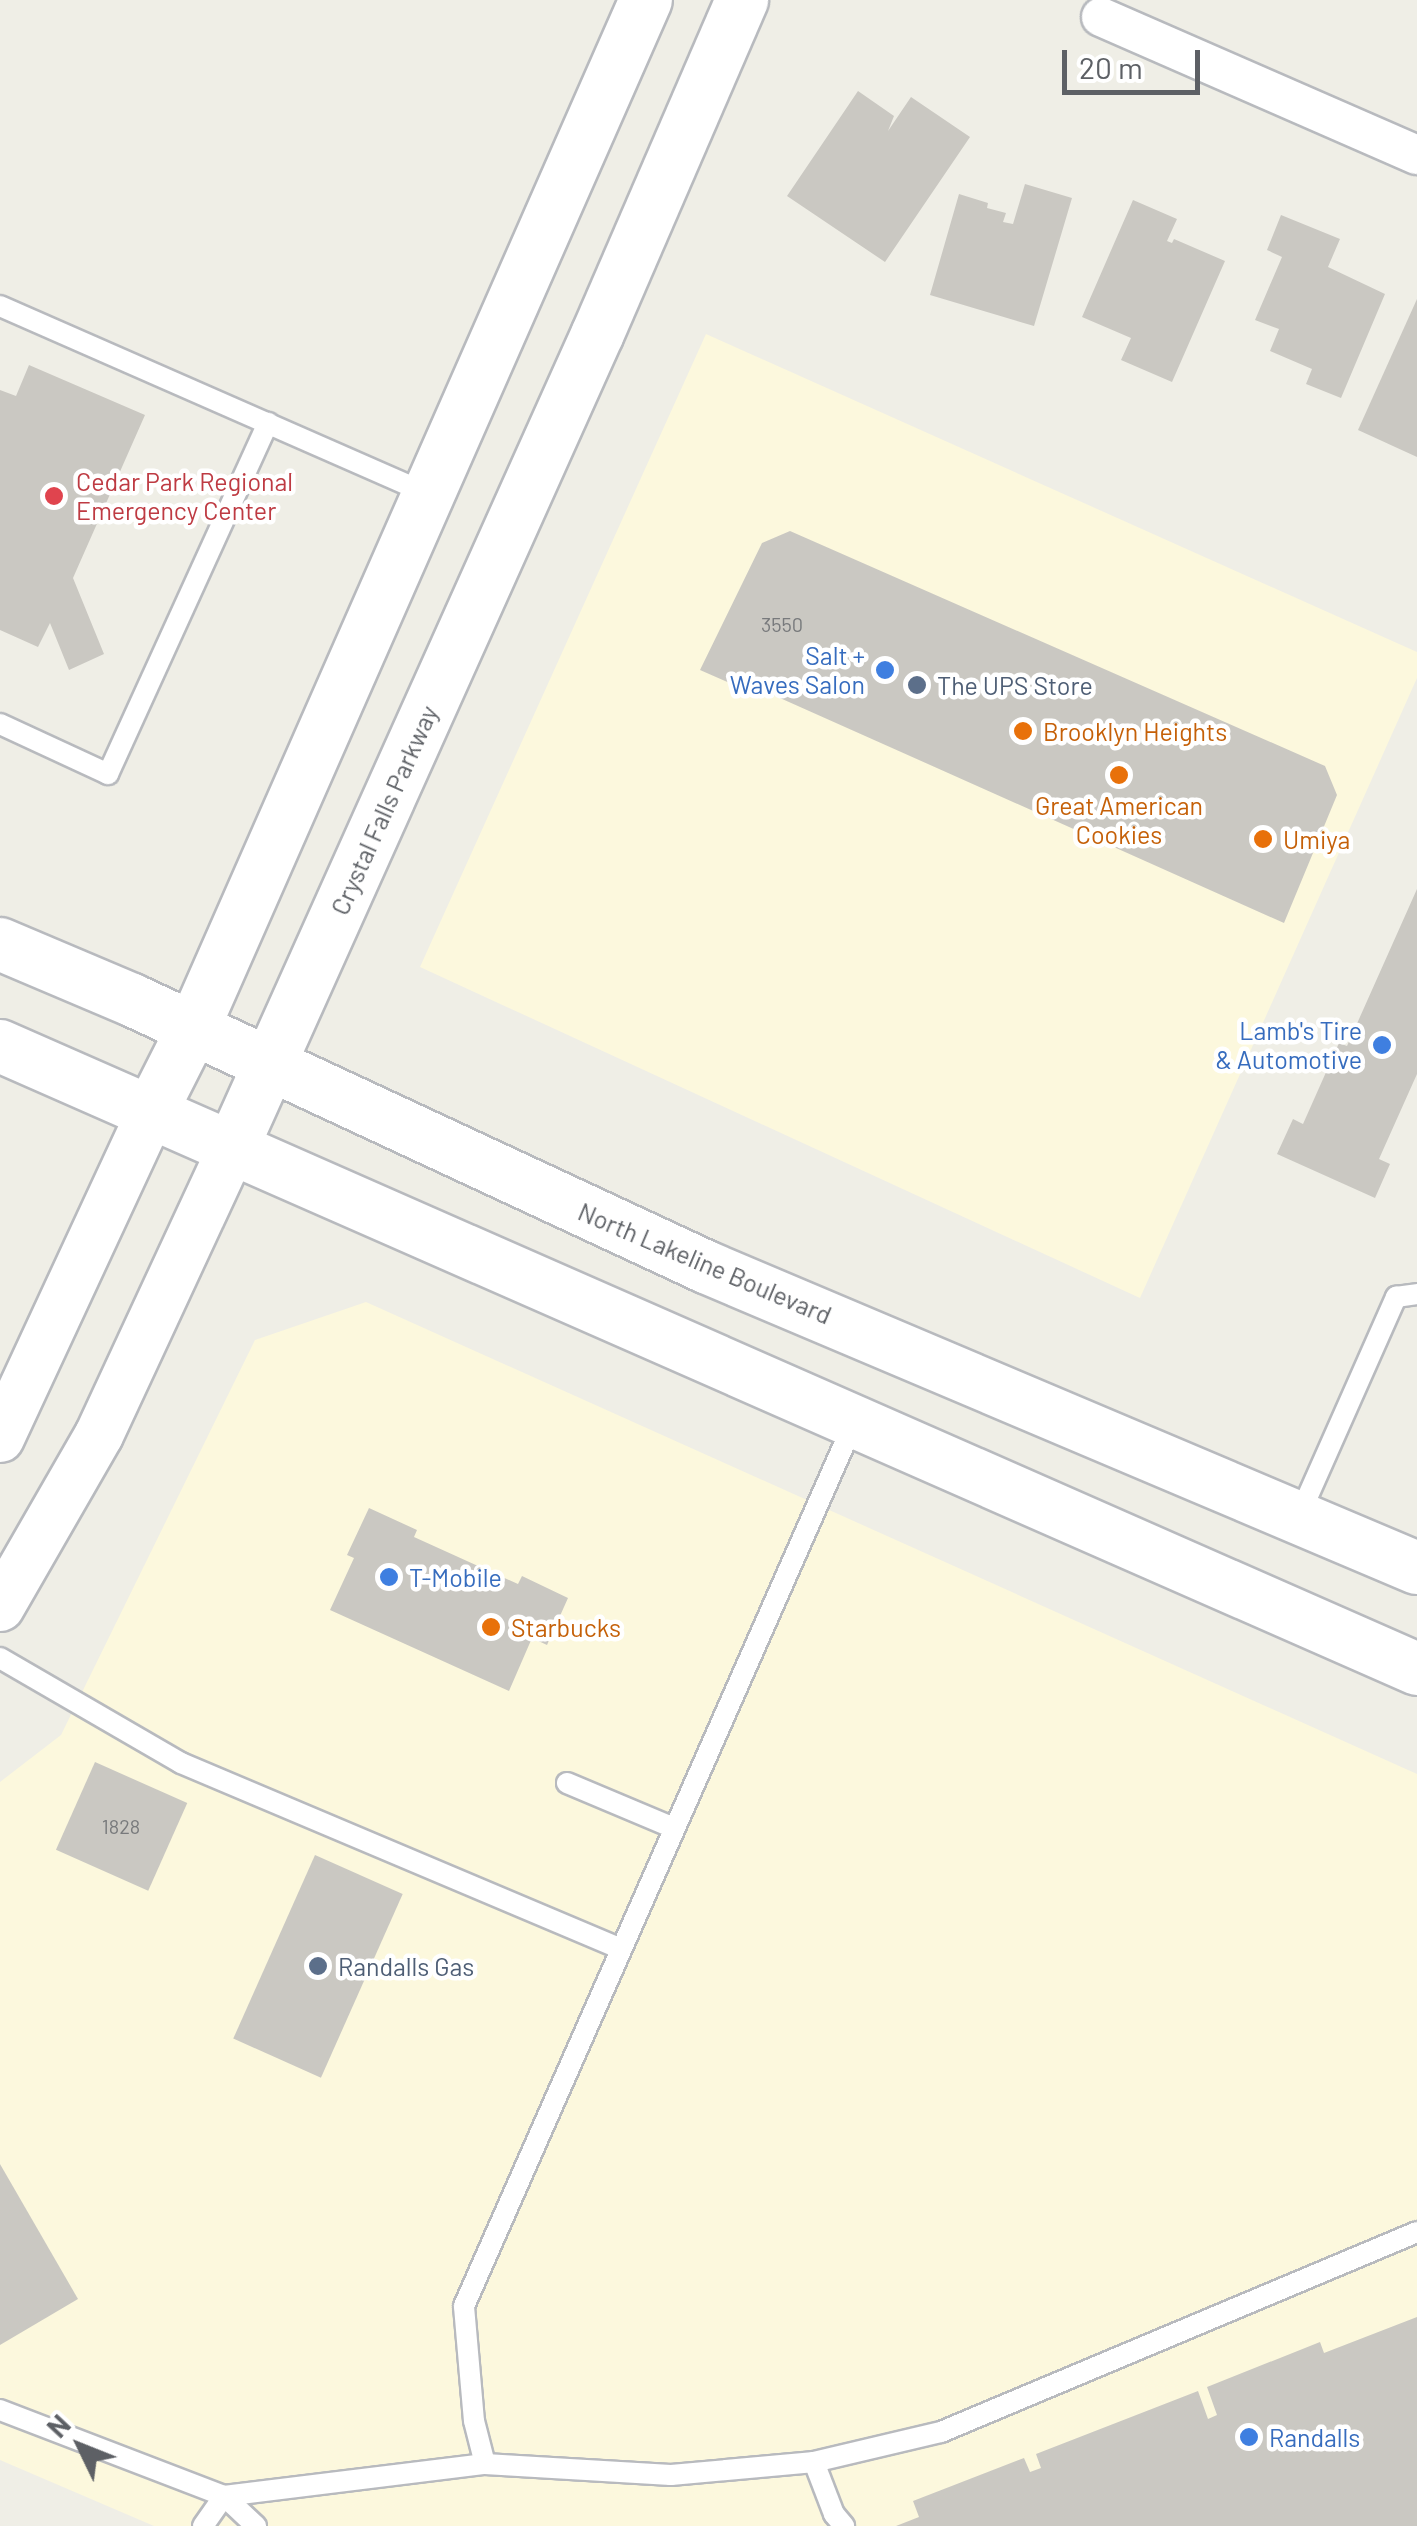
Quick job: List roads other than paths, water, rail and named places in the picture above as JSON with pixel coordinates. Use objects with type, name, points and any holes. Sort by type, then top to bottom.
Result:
[{"type":"main road","points":[[152,1110],[193,1029],[646,0]]},
{"type":"main road","name":"Crystal Falls Parkway","points":[[232,1148],[742,0]]},
{"type":"main road","name":"North Lakeline Boulevard","points":[[0,944],[706,1267],[1417,1568]]},
{"type":"main road","points":[[0,1046],[1417,1669]]},
{"type":"street","points":[[1101,17],[1414,147]]},
{"type":"street","points":[[0,1438],[152,1110]]},
{"type":"street","name":"Crystal Falls Parkway","points":[[0,1607],[99,1435],[232,1148]]},
{"type":"lane","points":[[0,306],[428,494]]},
{"type":"lane","points":[[0,724],[108,774],[268,423]]},
{"type":"lane","points":[[1300,1516],[1396,1297],[1417,1294]]},
{"type":"lane","points":[[484,2464],[474,2421],[464,2306],[534,2142],[588,2034],[620,1948],[854,1421]]},
{"type":"lane","points":[[0,1658],[181,1762],[620,1948]]},
{"type":"lane","points":[[567,1783],[674,1828]]},
{"type":"lane","points":[[202,2526],[224,2496],[484,2464],[672,2475],[814,2462],[940,2432],[1417,2232]]},
{"type":"lane","points":[[0,2410],[224,2496],[256,2526]]},
{"type":"lane","points":[[814,2462],[837,2522]]},
{"type":"place","name":"Cedar Park Regional Emergency Center","points":[[54,496]]},
{"type":"place","name":"Salt + Waves Salon","points":[[885,670]]},
{"type":"place","name":"The UPS Store","points":[[917,685]]},
{"type":"place","name":"Brooklyn Heights","points":[[1023,731]]},
{"type":"place","name":"Great American Cookies","points":[[1119,775]]},
{"type":"place","name":"Umiya","points":[[1263,839]]},
{"type":"place","name":"Lamb's Tire & Automotive","points":[[1382,1045]]},
{"type":"place","name":"T-Mobile","points":[[389,1577]]},
{"type":"place","name":"Starbucks","points":[[491,1627]]},
{"type":"place","name":"Randalls Gas","points":[[318,1966]]},
{"type":"place","name":"Randalls","points":[[1249,2437]]}]
